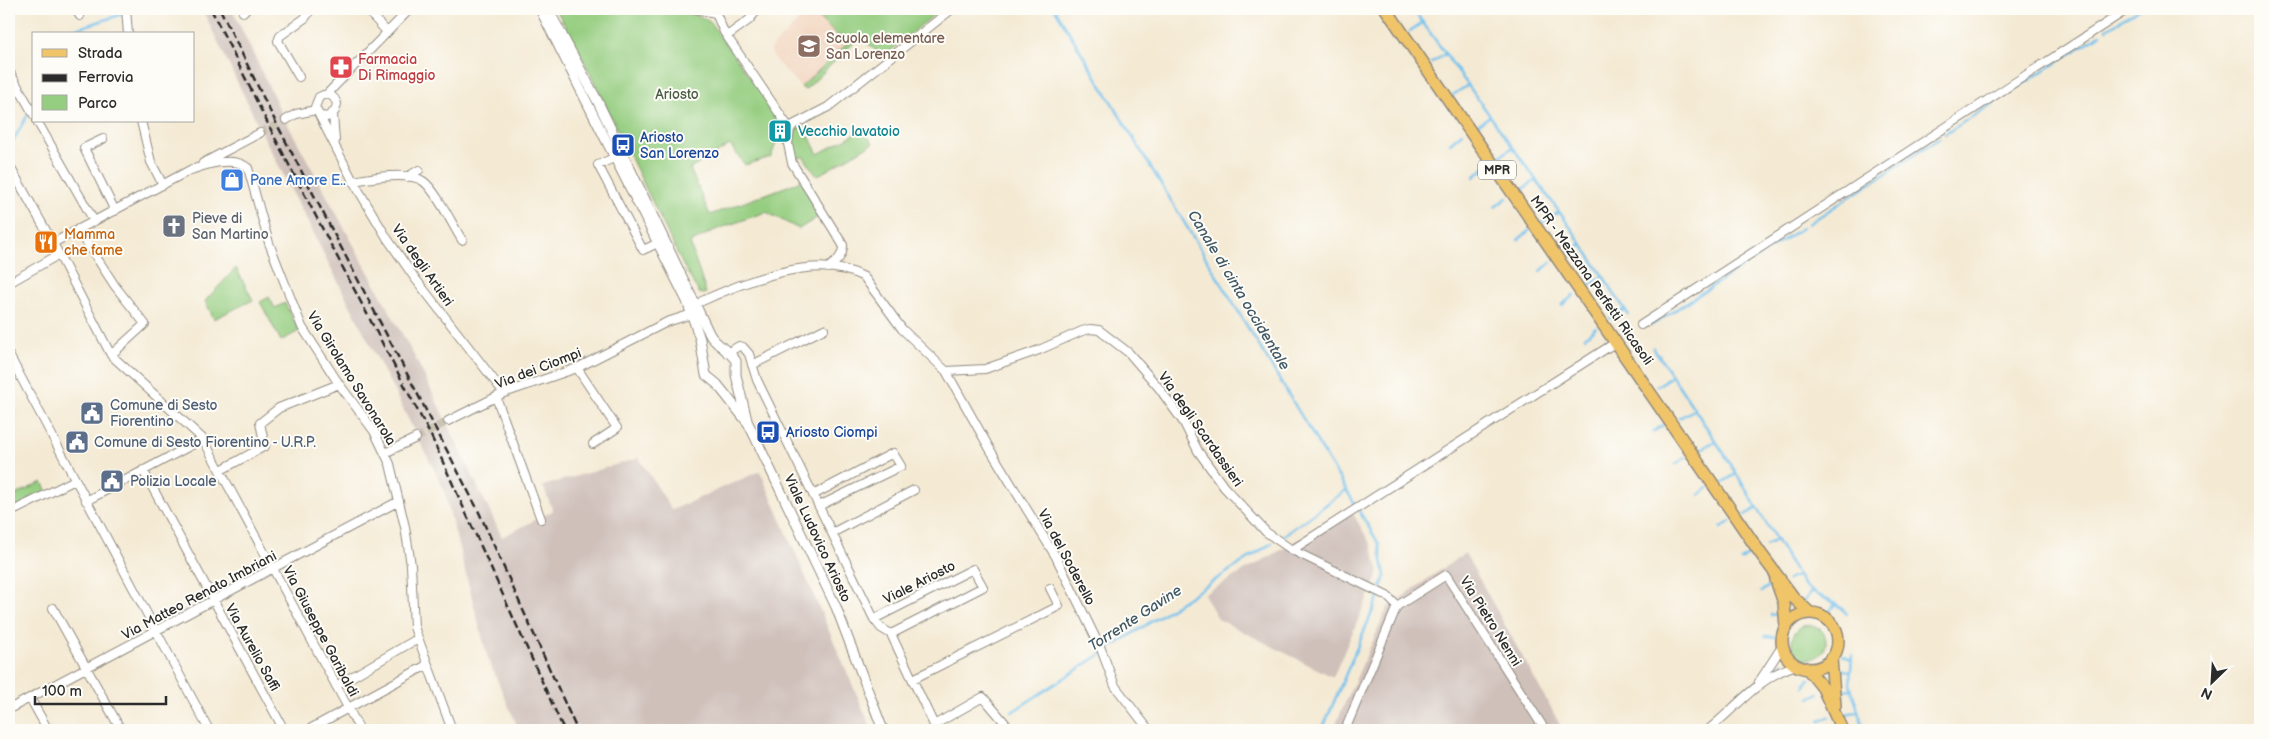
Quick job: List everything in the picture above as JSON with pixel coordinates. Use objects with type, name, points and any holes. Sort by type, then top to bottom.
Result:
[{"type":"main road","name":"MPR - Mezzana Perfetti Ricasoli","points":[[1386,9],[1772,569],[1793,597],[1810,613]]},
{"type":"main road","name":"MPR - Mezzana Perfetti Ricasoli","points":[[1772,569],[1784,603],[1786,627]]},
{"type":"main road","points":[[1802,667],[1823,666],[1831,659],[1837,646],[1836,632],[1832,623],[1824,617],[1810,613],[1796,617],[1786,627],[1783,634],[1783,645],[1785,653],[1823,688],[1842,730]]},
{"type":"main road","points":[[1831,659],[1836,714]]},
{"type":"street","points":[[76,9],[80,16]]},
{"type":"street","points":[[126,9],[128,32]]},
{"type":"street","points":[[299,77],[278,41],[280,36],[305,18],[308,14],[304,9]]},
{"type":"street","points":[[366,9],[387,32]]},
{"type":"street","points":[[318,113],[317,99],[330,96],[339,83],[410,9]]},
{"type":"street","name":"Viale Ludovico Ariosto","points":[[540,9],[692,314],[700,339],[706,375],[717,384],[748,423]]},
{"type":"street","name":"Viale Ludovico Ariosto","points":[[548,9],[598,102],[628,167],[699,303],[710,335],[717,345],[736,361],[736,375],[748,423],[805,540],[860,667],[890,730]]},
{"type":"street","points":[[695,9],[715,11],[727,36],[790,129],[788,144],[792,163],[843,245],[843,252],[840,258],[828,268]]},
{"type":"street","points":[[727,36],[749,20],[758,9]]},
{"type":"street","points":[[790,129],[828,107],[952,9]]},
{"type":"street","points":[[1641,325],[2128,9]]},
{"type":"street","points":[[9,71],[32,111]]},
{"type":"street","points":[[286,120],[296,114],[318,113],[327,117],[333,114],[337,104],[330,96]]},
{"type":"street","name":"Via degli Artieri","points":[[318,113],[353,181],[414,277],[504,393]]},
{"type":"street","name":"Via degli Artieri","points":[[333,114],[335,143]]},
{"type":"street","points":[[39,122],[94,221]]},
{"type":"street","points":[[141,122],[151,162],[163,185]]},
{"type":"street","points":[[53,243],[260,133]]},
{"type":"street","points":[[103,139],[84,148],[115,211]]},
{"type":"street","points":[[614,156],[598,165],[643,250],[658,243]]},
{"type":"street","name":"Viale Ludovico Ariosto","points":[[614,156],[620,157],[628,167]]},
{"type":"street","name":"Via Girolamo Savonarola","points":[[188,171],[206,165],[226,162],[242,164],[248,168],[269,242],[294,308],[309,338],[374,432],[386,453],[399,502],[411,564],[414,628],[452,730]]},
{"type":"street","name":"Via Giuseppe Garibaldi","points":[[9,164],[53,243],[111,355],[125,370],[164,402],[202,439],[221,470],[360,730]]},
{"type":"street","points":[[407,177],[418,170]]},
{"type":"street","points":[[353,181],[407,177],[423,181],[462,240]]},
{"type":"street","points":[[78,229],[115,286],[145,324],[111,355]]},
{"type":"street","points":[[9,283],[58,255]]},
{"type":"street","points":[[699,303],[731,288],[778,273],[828,268],[855,272],[864,276],[902,329],[946,371]]},
{"type":"street","name":"Via dei Ciompi","points":[[448,421],[504,393],[577,368],[667,322],[692,314]]},
{"type":"street","points":[[752,365],[824,329]]},
{"type":"street","name":"Via degli Scardassieri","points":[[946,371],[985,369],[1039,350],[1082,331],[1090,329],[1099,330],[1129,353],[1159,388],[1184,424],[1198,451],[1240,506],[1266,532],[1292,550],[1387,596],[1397,606]]},
{"type":"street","points":[[704,364],[713,353],[727,352],[739,346],[744,347],[749,354],[752,365],[874,619],[881,628],[891,634],[934,725],[983,697],[1011,730]]},
{"type":"street","points":[[1292,550],[1610,346]]},
{"type":"street","points":[[9,356],[209,730]]},
{"type":"street","points":[[577,368],[617,428],[593,444]]},
{"type":"street","name":"Via del Soderello","points":[[946,371],[991,451],[1056,557],[1101,650],[1115,686],[1149,730]]},
{"type":"street","points":[[717,384],[727,383],[736,375]]},
{"type":"street","points":[[221,470],[265,446],[260,424],[279,408],[339,384]]},
{"type":"street","points":[[496,397],[542,519]]},
{"type":"street","points":[[386,453],[416,438]]},
{"type":"street","points":[[86,501],[202,439]]},
{"type":"street","points":[[814,495],[893,453],[901,466],[819,506]]},
{"type":"street","name":"Via Aurelio Saffi","points":[[143,470],[284,730]]},
{"type":"street","points":[[9,513],[75,480]]},
{"type":"street","points":[[832,533],[914,490]]},
{"type":"street","name":"Via Matteo Renato Imbriani","points":[[9,709],[399,502]]},
{"type":"street","name":"Viale Ariosto","points":[[874,619],[973,569],[983,587],[891,634]]},
{"type":"street","name":"Via Pietro Nenni","points":[[1397,606],[1446,575],[1546,730]]},
{"type":"street","points":[[913,679],[1059,606],[1050,588]]},
{"type":"street","points":[[1345,730],[1397,606]]},
{"type":"street","points":[[53,608],[121,730]]},
{"type":"street","points":[[336,686],[417,639]]},
{"type":"street","points":[[1756,686],[1783,645]]},
{"type":"street","points":[[308,730],[427,665]]},
{"type":"street","name":"Viale Ludovico Ariosto","points":[[860,667],[883,730]]},
{"type":"street","points":[[1708,730],[1756,686],[1779,671],[1802,667]]},
{"type":"street","points":[[30,698],[48,730]]},
{"type":"shaded area","points":[[202,9],[232,9],[281,112],[418,363],[502,537],[553,511],[543,486],[639,458],[672,510],[760,471],[872,730],[519,730],[488,659],[443,487],[263,135]]},
{"type":"shaded area","name":"Scuola elementare San Lorenzo","points":[[810,10],[848,44],[801,87],[775,60],[770,49]]},
{"type":"shaded area","points":[[1351,510],[1371,545],[1379,572],[1333,677],[1218,619],[1204,594]]},
{"type":"shaded area","points":[[1465,553],[1563,730],[1333,730],[1388,607]]},
{"type":"green space","name":"Ariosto","points":[[556,9],[672,9],[692,12],[710,22],[783,123],[771,157],[745,165],[730,145],[690,169],[710,215],[801,181],[821,215],[799,229],[766,212],[715,230],[690,243],[706,293],[699,293],[683,265],[580,53]]},
{"type":"green space","points":[[809,9],[941,9],[883,57],[860,37],[805,90],[801,87],[847,44]]},
{"type":"green space","points":[[804,126],[818,154],[862,130],[873,143],[817,176],[803,156],[794,161],[791,144],[793,131]]},
{"type":"green space","points":[[236,268],[253,300],[214,319],[205,301]]},
{"type":"green space","points":[[269,297],[275,308],[285,303],[299,331],[281,341],[260,302]]},
{"type":"green space","points":[[42,482],[47,491],[12,509],[9,498]]},
{"type":"green space","points":[[1809,625],[1816,626],[1821,630],[1825,635],[1825,649],[1821,654],[1816,658],[1809,659],[1802,658],[1797,654],[1793,649],[1792,642],[1793,635],[1797,630],[1802,626]]},
{"type":"waterway","name":"Canale di cinta occidentale","points":[[1055,9],[1379,544],[1385,576],[1381,588]]},
{"type":"waterway","points":[[1413,9],[1573,231],[1628,314]]},
{"type":"waterway","points":[[2107,29],[2139,9]]},
{"type":"waterway","points":[[66,32],[123,14]]},
{"type":"waterway","points":[[1410,31],[1423,22]]},
{"type":"waterway","points":[[1945,134],[2101,34]]},
{"type":"waterway","points":[[1431,63],[1445,54]]},
{"type":"waterway","points":[[1453,95],[1468,85]]},
{"type":"waterway","points":[[9,148],[27,116]]},
{"type":"waterway","points":[[1476,126],[1490,116]]},
{"type":"waterway","points":[[1450,143],[1462,133]]},
{"type":"waterway","points":[[1808,224],[1940,138]]},
{"type":"waterway","points":[[1497,158],[1512,148]]},
{"type":"waterway","points":[[1474,177],[1485,167]]},
{"type":"waterway","points":[[1520,191],[1536,180]]},
{"type":"waterway","points":[[1495,207],[1507,198]]},
{"type":"waterway","points":[[1542,223],[1559,212]]},
{"type":"waterway","points":[[1652,325],[1802,228]]},
{"type":"waterway","points":[[1518,240],[1530,230]]},
{"type":"waterway","points":[[1564,255],[1581,244]]},
{"type":"waterway","points":[[1540,272],[1551,262]]},
{"type":"waterway","points":[[1587,287],[1603,276]]},
{"type":"waterway","points":[[1562,305],[1574,295]]},
{"type":"waterway","points":[[1610,318],[1625,309]]},
{"type":"waterway","points":[[1585,337],[1596,327]]},
{"type":"waterway","points":[[1653,347],[1725,455],[1803,584],[1808,589],[1837,605],[1847,614]]},
{"type":"waterway","points":[[1657,386],[1672,376]]},
{"type":"waterway","points":[[1679,418],[1694,410]]},
{"type":"waterway","points":[[1653,432],[1663,425]]},
{"type":"waterway","points":[[1700,450],[1715,441]]},
{"type":"waterway","points":[[1676,464],[1686,457]]},
{"type":"waterway","points":[[1723,482],[1736,474]]},
{"type":"waterway","points":[[1699,495],[1708,488]]},
{"type":"waterway","name":"Torrente Gavine","points":[[1279,539],[1346,490]]},
{"type":"waterway","points":[[1745,515],[1757,508]]},
{"type":"waterway","points":[[1721,528],[1731,521]]},
{"type":"waterway","points":[[1766,545],[1776,540]]},
{"type":"waterway","name":"Torrente Gavine","points":[[1012,712],[1272,543]]},
{"type":"waterway","points":[[1741,560],[1751,553]]},
{"type":"waterway","points":[[1788,580],[1798,575]]},
{"type":"waterway","points":[[1761,592],[1770,585]]},
{"type":"waterway","points":[[1804,601],[1811,592]]},
{"type":"waterway","name":"Canale di cinta occidentale","points":[[1322,730],[1379,596]]},
{"type":"waterway","points":[[1829,612],[1836,603]]},
{"type":"waterway","points":[[1771,615],[1781,614]]},
{"type":"waterway","points":[[1765,636],[1775,637]]},
{"type":"waterway","points":[[1842,655],[1851,659]]},
{"type":"waterway","points":[[1852,655],[1850,684],[1864,730]]},
{"type":"waterway","points":[[1775,668],[1782,663]]},
{"type":"waterway","points":[[1835,668],[1849,671]]},
{"type":"waterway","points":[[1804,688],[1809,679]]},
{"type":"waterway","points":[[1837,691],[1851,689]]},
{"type":"waterway","points":[[1810,698],[1819,693]]},
{"type":"waterway","points":[[1844,714],[1857,712]]},
{"type":"waterway","points":[[1820,721],[1829,717]]},
{"type":"waterway","name":"Torrente Gavine","points":[[984,730],[997,722]]},
{"type":"tunnel","points":[[260,133],[286,120]]},
{"type":"tunnel","points":[[416,438],[448,421]]},
{"type":"railway","points":[[211,9],[275,138],[432,438],[564,730]]},
{"type":"railway","points":[[220,9],[270,111],[478,510],[577,730]]},
{"type":"place","name":"Scuola elementare San Lorenzo","points":[[809,46]]},
{"type":"place","name":"Farmacia Di Rimaggio","points":[[341,67]]},
{"type":"place","name":"Vecchio lavatoio","points":[[780,131]]},
{"type":"place","name":"Ariosto San Lorenzo","points":[[623,145]]},
{"type":"place","name":"Pane Amore E..","points":[[232,180]]},
{"type":"place","name":"Pieve di San Martino","points":[[174,226]]},
{"type":"place","name":"Mamma che fame","points":[[46,242]]},
{"type":"place","name":"Comune di Sesto Fiorentino","points":[[92,413]]},
{"type":"place","name":"Ariosto Ciompi","points":[[768,432]]},
{"type":"place","name":"Comune di Sesto Fiorentino - U.R.P.","points":[[77,442]]},
{"type":"place","name":"Polizia Locale","points":[[112,481]]}]
